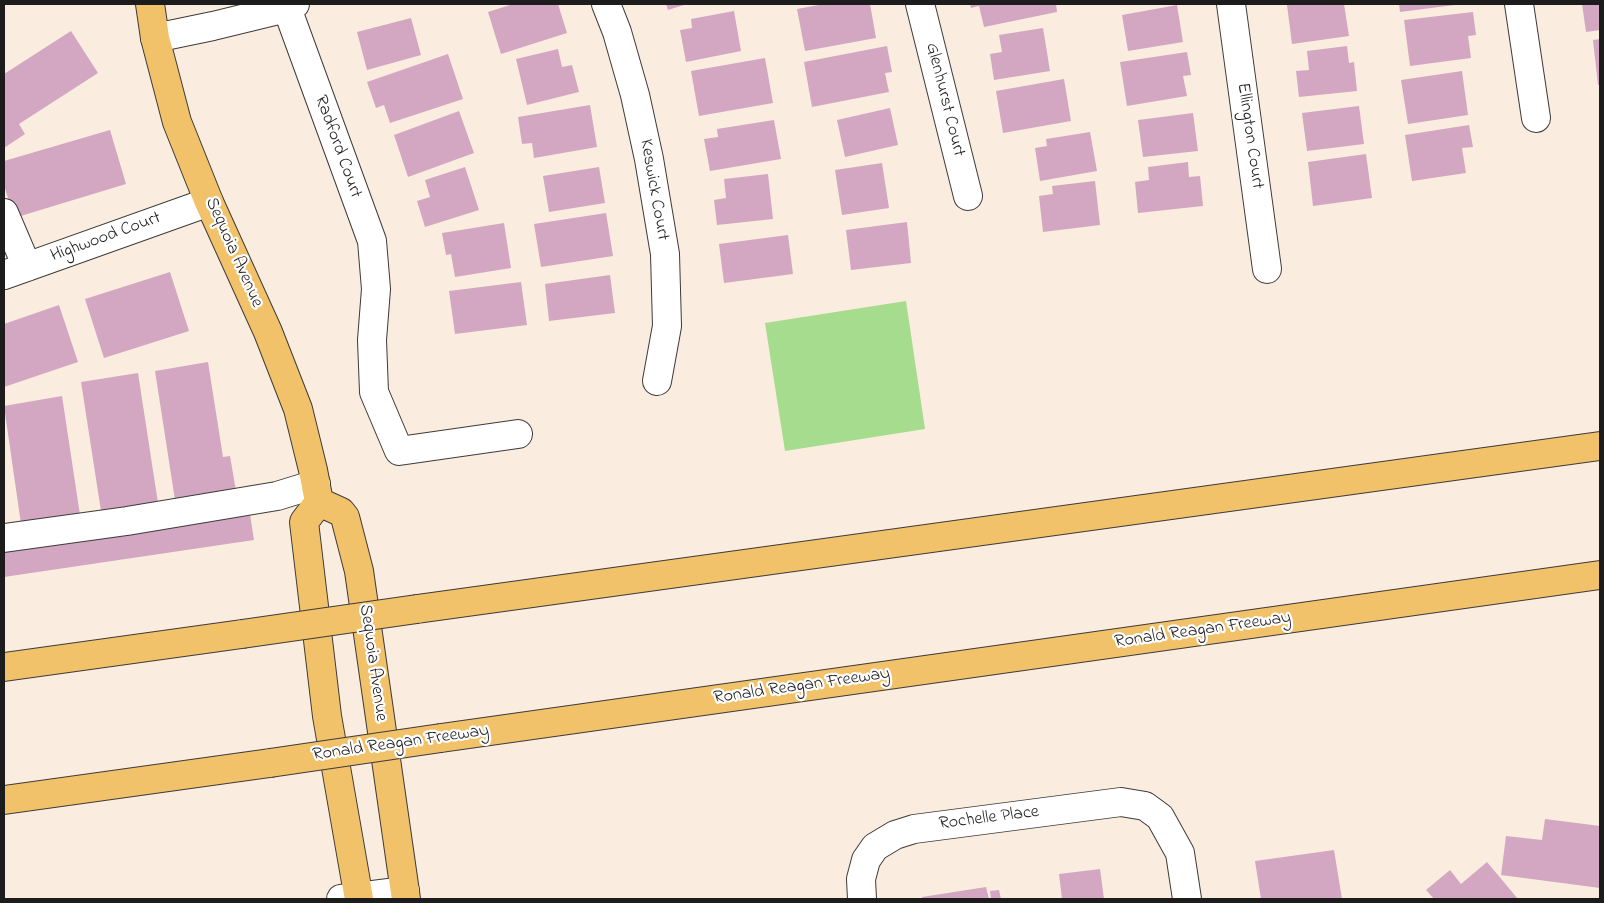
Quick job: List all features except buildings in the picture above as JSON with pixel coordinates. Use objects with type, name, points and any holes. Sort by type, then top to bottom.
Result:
[{"type":"main road","name":"Sequoia Avenue","points":[[150,4],[155,38],[177,122],[209,202],[268,332],[298,409],[318,493],[345,517],[359,571],[405,895]]},
{"type":"main road","points":[[4,667],[1600,446]]},
{"type":"main road","points":[[318,493],[304,522],[327,716],[353,898]]},
{"type":"main road","name":"Ronald Reagan Freeway","points":[[4,800],[1600,575]]},
{"type":"street","name":"Keswick Court","points":[[606,4],[617,32],[635,95],[649,159],[665,254],[667,326],[657,381]]},
{"type":"street","name":"Glenhurst Court","points":[[920,4],[968,196]]},
{"type":"street","name":"Ellington Court","points":[[1231,4],[1267,269]]},
{"type":"street","points":[[1519,4],[1536,118]]},
{"type":"street","points":[[155,38],[213,26],[291,6]]},
{"type":"street","name":"Radford Court","points":[[291,6],[372,241],[376,289],[372,340],[374,392],[400,451],[518,434]]},
{"type":"street","name":"Highwood Court","points":[[15,271],[209,202]]},
{"type":"street","points":[[4,213],[15,271]]},
{"type":"street","points":[[4,538],[127,521],[277,496],[318,493]]},
{"type":"street","name":"Rochelle Place","points":[[862,899],[861,879],[866,860],[875,848],[895,834],[914,829],[1121,802],[1145,806],[1160,817],[1180,853],[1187,899]]},
{"type":"street","points":[[353,898],[405,895]]},
{"type":"green space","points":[[906,301],[925,429],[785,451],[765,323]]}]
